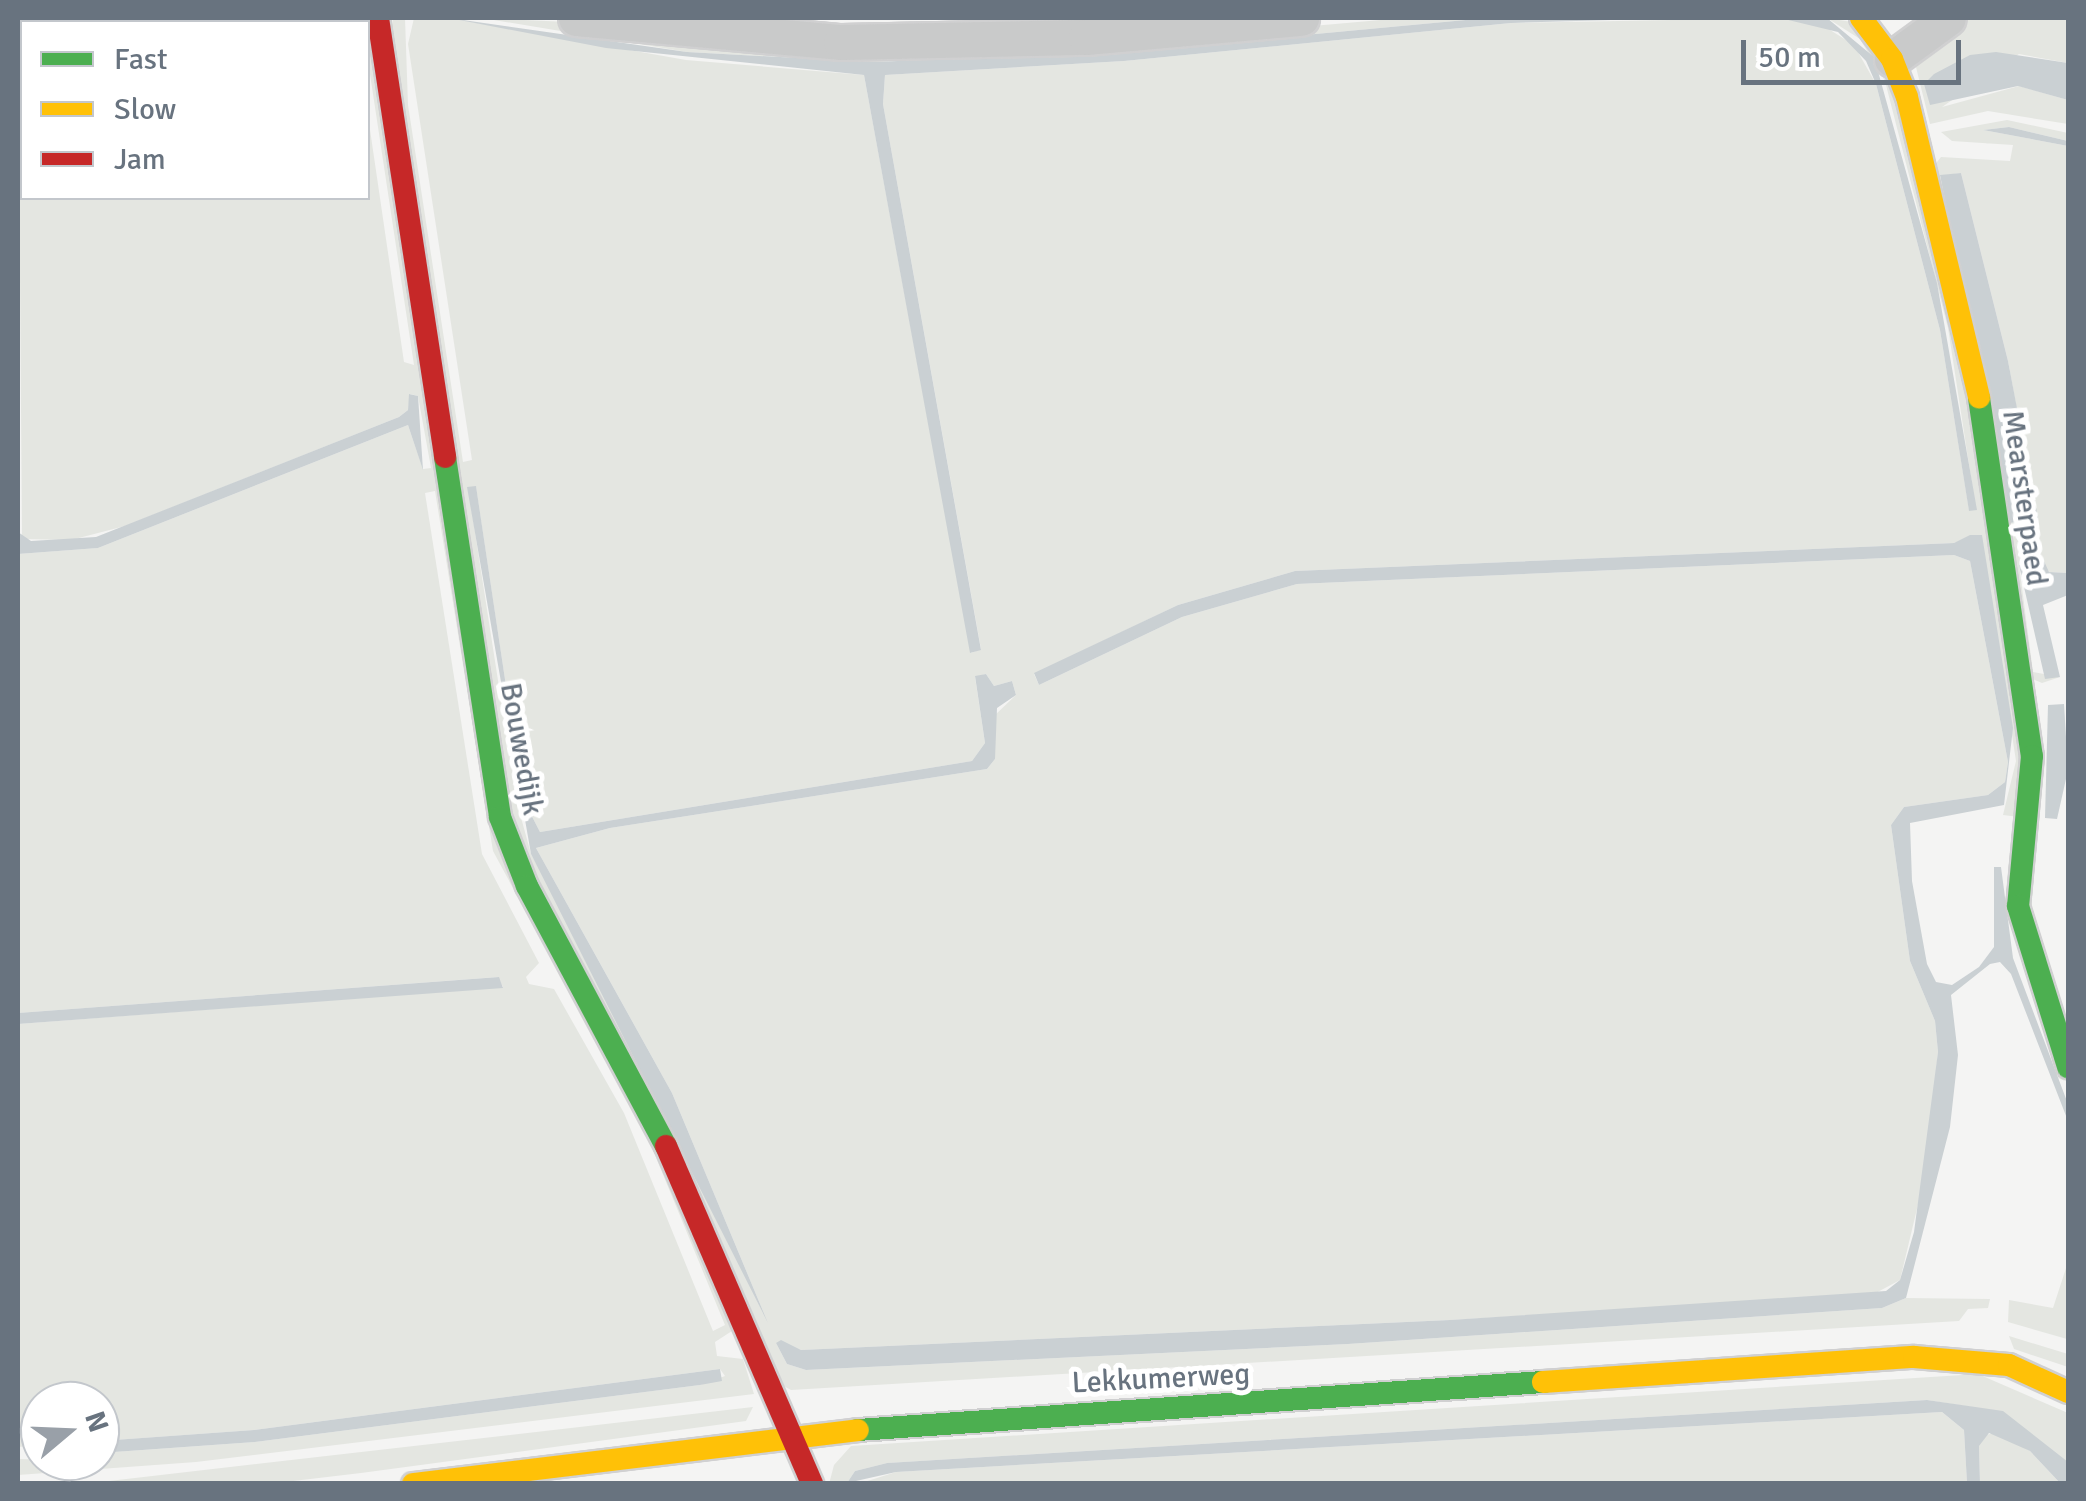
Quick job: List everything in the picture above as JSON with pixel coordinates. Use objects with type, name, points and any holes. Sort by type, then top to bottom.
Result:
[{"type":"street","name":"Bouwedijk","points":[[378,18],[500,817],[526,886],[650,1110],[812,1484]]},
{"type":"street","points":[[576,18],[823,41],[1301,18]]},
{"type":"street","name":"Mearsterpaed","points":[[1861,18],[1892,59],[1921,150],[1982,409],[2032,756],[2018,906],[2068,1066]]},
{"type":"street","points":[[1892,59],[1948,18]]},
{"type":"street","name":"Lekkumerweg","points":[[413,1484],[788,1435],[1914,1357],[2009,1365],[2068,1392]]},
{"type":"shaded area","points":[[18,18],[351,18],[20,20],[20,200],[370,200],[370,130],[404,362],[414,365],[370,74],[370,25],[493,825],[519,889],[642,1114],[735,1329],[715,1342],[717,1356],[743,1359],[754,1394],[196,1462],[120,1468],[120,1452],[255,1442],[700,1385],[725,1376],[720,1369],[254,1430],[120,1440],[120,1381],[20,1381],[18,1447],[18,1024],[503,987],[498,977],[18,1013],[18,554],[98,548],[408,425],[423,469],[431,468],[418,396],[410,394],[408,410],[399,417],[125,526],[71,540],[22,539]],"holes":[[[435,491],[493,851],[650,1143],[725,1325],[713,1331],[624,1113],[554,989],[529,984],[526,977],[539,963],[482,854],[425,493]]]},
{"type":"shaded area","points":[[393,18],[405,18],[408,105],[463,462],[472,460],[408,44],[414,18],[449,18],[686,60],[864,75],[971,653],[981,649],[883,104],[885,75],[1124,61],[1511,23],[1780,18],[1819,23],[1854,45],[1876,84],[1940,330],[1969,510],[1976,510],[1948,328],[1885,81],[1860,39],[1827,18],[1852,22],[1877,46],[1900,99],[1964,361],[2022,732],[2019,817],[2003,815],[2016,761],[1981,535],[1954,543],[1295,571],[1178,605],[1034,674],[1039,685],[1182,617],[1297,584],[1954,555],[1970,561],[2008,762],[2005,782],[1988,795],[1904,807],[1891,825],[1910,961],[1935,1021],[1938,1052],[1926,1171],[1900,1280],[1872,1295],[1450,1320],[801,1350],[776,1343],[787,1364],[806,1370],[1348,1344],[1882,1308],[1906,1298],[1990,1299],[1988,1308],[1968,1309],[1959,1321],[791,1390],[780,1384],[657,1102],[543,894],[510,814],[389,45]],"holes":[[[468,487],[476,487],[523,799],[540,832],[972,761],[985,743],[975,677],[986,674],[994,686],[1012,681],[1016,695],[994,716],[995,759],[987,769],[610,828],[536,848],[672,1093],[768,1323],[667,1096],[531,854],[517,803]]]},
{"type":"shaded area","points":[[449,18],[687,52],[872,62],[1122,52],[1487,18],[1681,18],[1511,23],[1124,61],[885,75],[883,104],[981,650],[970,653],[864,75],[606,48]]},
{"type":"shaded area","points":[[482,18],[1088,46],[1403,18],[1487,18],[1122,52],[872,62],[687,52]]},
{"type":"shaded area","points":[[1780,18],[1827,18],[1874,57],[1937,283],[1977,510],[1969,511],[1940,330],[1876,84],[1866,61],[1838,32]]},
{"type":"shaded area","points":[[1962,18],[2068,18],[2068,63],[2019,54],[1942,107],[2019,86],[2068,100],[2068,124],[1988,111],[1930,124],[1916,67]]},
{"type":"shaded area","points":[[1996,52],[2068,63],[2068,100],[2018,86],[1930,105],[1924,84],[1934,74],[1970,55]]},
{"type":"shaded area","points":[[2007,120],[2068,133],[2068,141],[2009,127],[1983,130],[2068,146],[2068,573],[2049,572],[2043,561],[2019,565],[2033,672],[2060,677],[2042,683],[2030,678],[1979,359],[1933,167],[1941,157],[2010,161],[2013,145],[1952,141],[1941,132]],"holes":[[[1961,173],[2008,361],[2037,517],[2011,523],[1986,365],[1940,176]]]},
{"type":"shaded area","points":[[2009,127],[2068,141],[2068,146],[1983,130]]},
{"type":"shaded area","points":[[1961,173],[2008,361],[2038,518],[2010,523],[1940,175]]},
{"type":"shaded area","points":[[409,394],[418,396],[423,470],[408,425],[98,548],[18,554],[18,532],[31,541],[96,537],[399,417],[408,410]]},
{"type":"shaded area","points":[[476,486],[523,799],[540,832],[972,761],[985,743],[975,676],[986,674],[994,686],[1012,681],[1016,695],[997,708],[995,759],[987,769],[610,828],[536,848],[672,1093],[768,1323],[531,854],[467,487]]},
{"type":"shaded area","points":[[1970,535],[1982,535],[2013,728],[2004,805],[1910,823],[1912,881],[1927,964],[1936,982],[1952,985],[1979,967],[1994,947],[1994,867],[2001,867],[2013,958],[2068,1104],[2068,1121],[2011,974],[2000,962],[1990,964],[1951,995],[1958,1055],[1950,1127],[1906,1298],[1882,1308],[1348,1344],[806,1370],[787,1364],[776,1343],[781,1340],[801,1350],[1450,1320],[1886,1291],[1900,1280],[1914,1232],[1938,1052],[1935,1021],[1910,961],[1891,825],[1904,807],[1988,795],[2005,782],[2008,762],[1970,561],[1954,555],[1297,584],[1182,617],[1039,685],[1034,673],[1178,605],[1295,571],[1954,543]]},
{"type":"shaded area","points":[[2044,561],[2049,572],[2068,573],[2068,595],[2043,605],[2060,677],[2045,679],[2019,565]]},
{"type":"shaded area","points":[[2064,704],[2068,770],[2057,819],[2045,818],[2048,705]]},
{"type":"shaded area","points":[[499,977],[503,988],[18,1024],[18,1013]]},
{"type":"shaded area","points":[[2068,1262],[2067,1339],[2008,1322],[2009,1300],[2053,1308]]},
{"type":"shaded area","points":[[2009,1336],[2068,1354],[2068,1367],[2014,1349]]},
{"type":"shaded area","points":[[720,1369],[722,1381],[255,1442],[120,1452],[120,1440],[254,1430]]},
{"type":"shaded area","points":[[1978,1374],[2068,1413],[2068,1463],[2003,1412],[1927,1400],[887,1463],[855,1471],[847,1483],[829,1484],[834,1465],[851,1446]]},
{"type":"shaded area","points":[[1927,1400],[2003,1411],[2068,1462],[2068,1483],[2060,1483],[2030,1451],[1989,1433],[1979,1446],[1980,1483],[1967,1483],[1964,1430],[1942,1412],[896,1472],[847,1483],[855,1471],[887,1463]]},
{"type":"shaded area","points":[[753,1407],[746,1421],[268,1484],[83,1484]]},
{"type":"shaded area","points":[[1942,1412],[1964,1430],[1967,1483],[858,1484],[896,1472]]},
{"type":"shaded area","points":[[1997,1433],[2030,1451],[2060,1483],[1980,1483],[1979,1446],[1983,1435]]},
{"type":"traffic: fast","points":[[1979,398],[2032,756],[2018,906],[2068,1067]]},
{"type":"traffic: fast","points":[[445,457],[500,817],[527,886],[666,1146]]},
{"type":"traffic: fast","points":[[858,1430],[1543,1382]]},
{"type":"traffic: slow","points":[[1861,18],[1892,59],[1907,97],[1979,398]]},
{"type":"traffic: slow","points":[[1543,1382],[1914,1357],[2009,1365],[2068,1392]]},
{"type":"traffic: slow","points":[[413,1484],[858,1430]]},
{"type":"traffic: jam","points":[[378,18],[445,457]]},
{"type":"traffic: jam","points":[[666,1146],[812,1484]]}]
